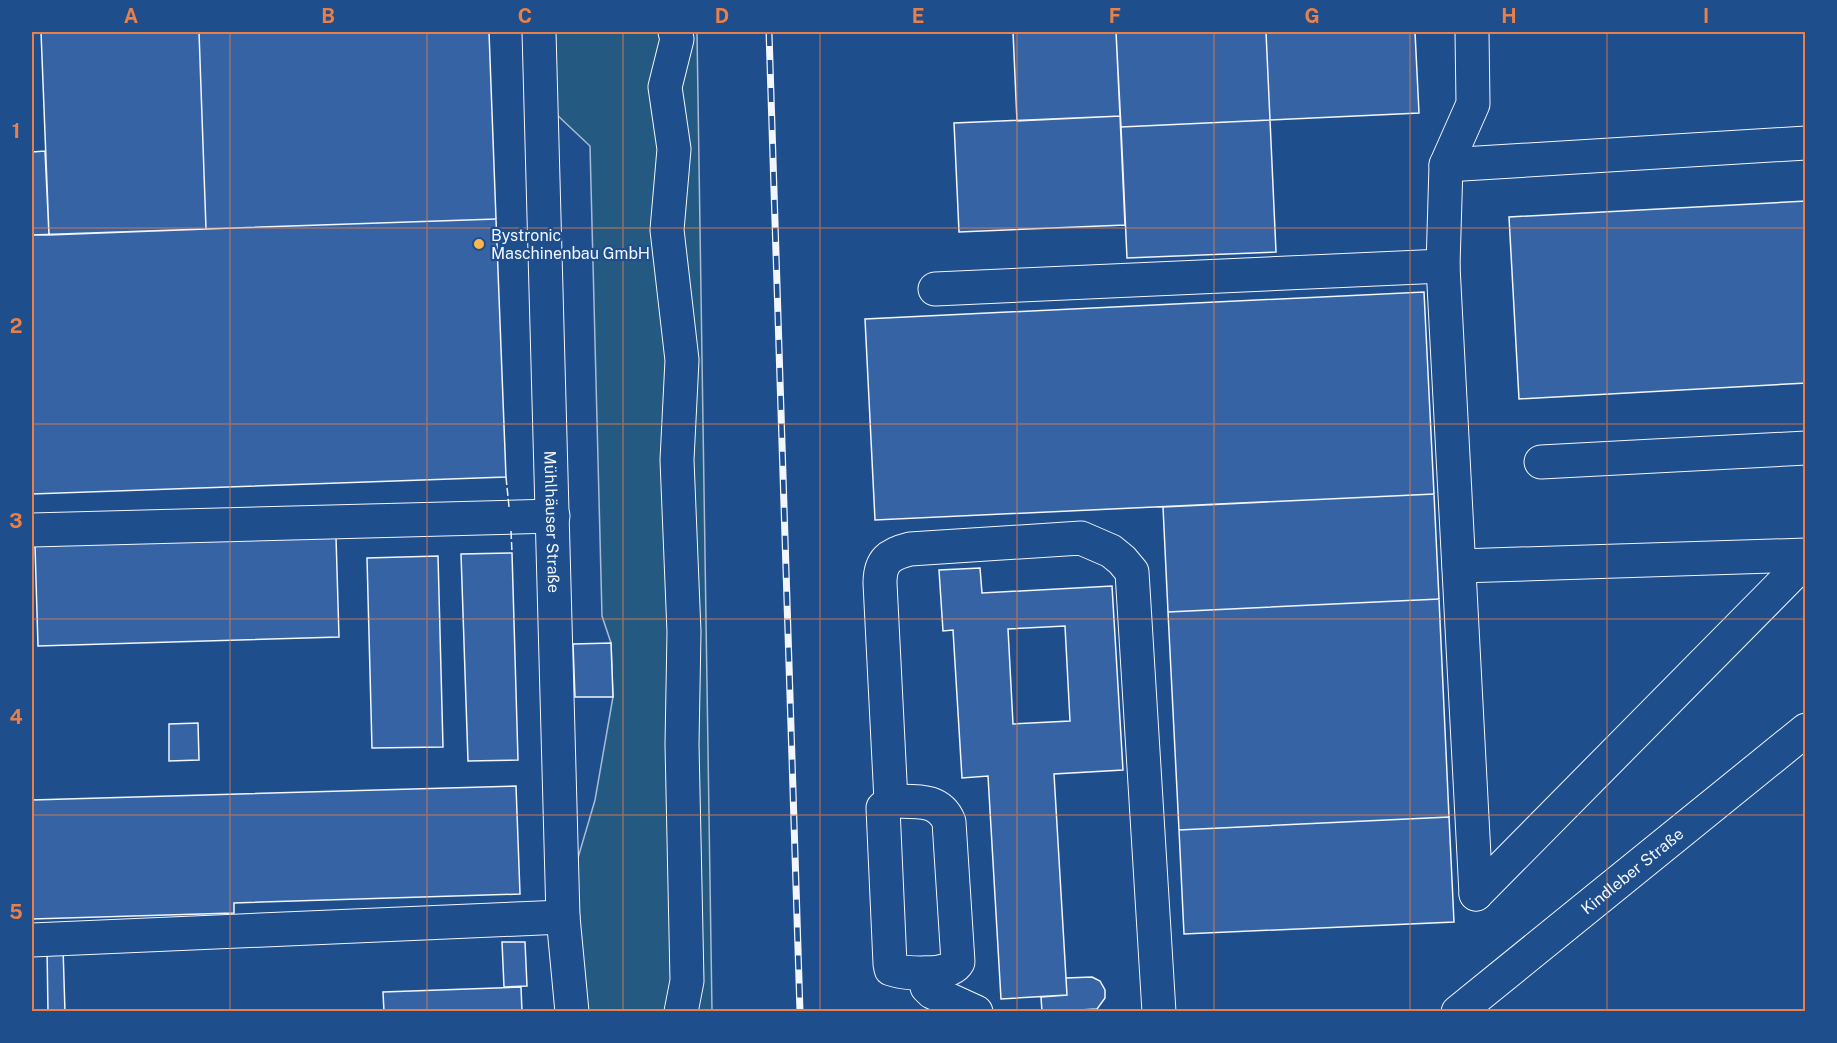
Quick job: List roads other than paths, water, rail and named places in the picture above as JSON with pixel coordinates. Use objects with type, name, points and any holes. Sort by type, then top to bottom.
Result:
[{"type":"main road","name":"Mühlhäuser Straße","points":[[539,32],[563,917],[572,1011]]},
{"type":"main road","points":[[675,32],[676,39],[665,87],[674,148],[667,230],[682,360],[677,460],[684,632],[682,744],[687,981],[681,1011]]},
{"type":"main road","points":[[1472,32],[1473,104],[1446,165],[1443,266],[1476,894],[1806,560]]},
{"type":"main road","points":[[1446,165],[1806,143]]},
{"type":"main road","points":[[934,290],[1443,266]]},
{"type":"main road","points":[[1541,462],[1806,448]]},
{"type":"main road","points":[[32,530],[553,516]]},
{"type":"main road","points":[[891,801],[880,583],[880,570],[886,561],[892,555],[910,549],[1081,538],[1111,551],[1131,572],[1159,1011]]},
{"type":"main road","points":[[1459,566],[1806,555]]},
{"type":"main road","name":"Kindleber Straße","points":[[1458,1011],[1806,730]]},
{"type":"main road","points":[[891,801],[923,802],[939,806],[946,812],[949,822],[957,962],[955,967],[948,970],[926,973],[891,969],[883,808],[891,801]]},
{"type":"main road","points":[[32,940],[563,917]]},
{"type":"main road","points":[[926,973],[927,987],[932,992],[976,1011]]},
{"type":"railway","points":[[769,32],[800,1012]]},
{"type":"place","name":"Bystronic Maschinenbau GmbH","points":[[479,244]]}]
